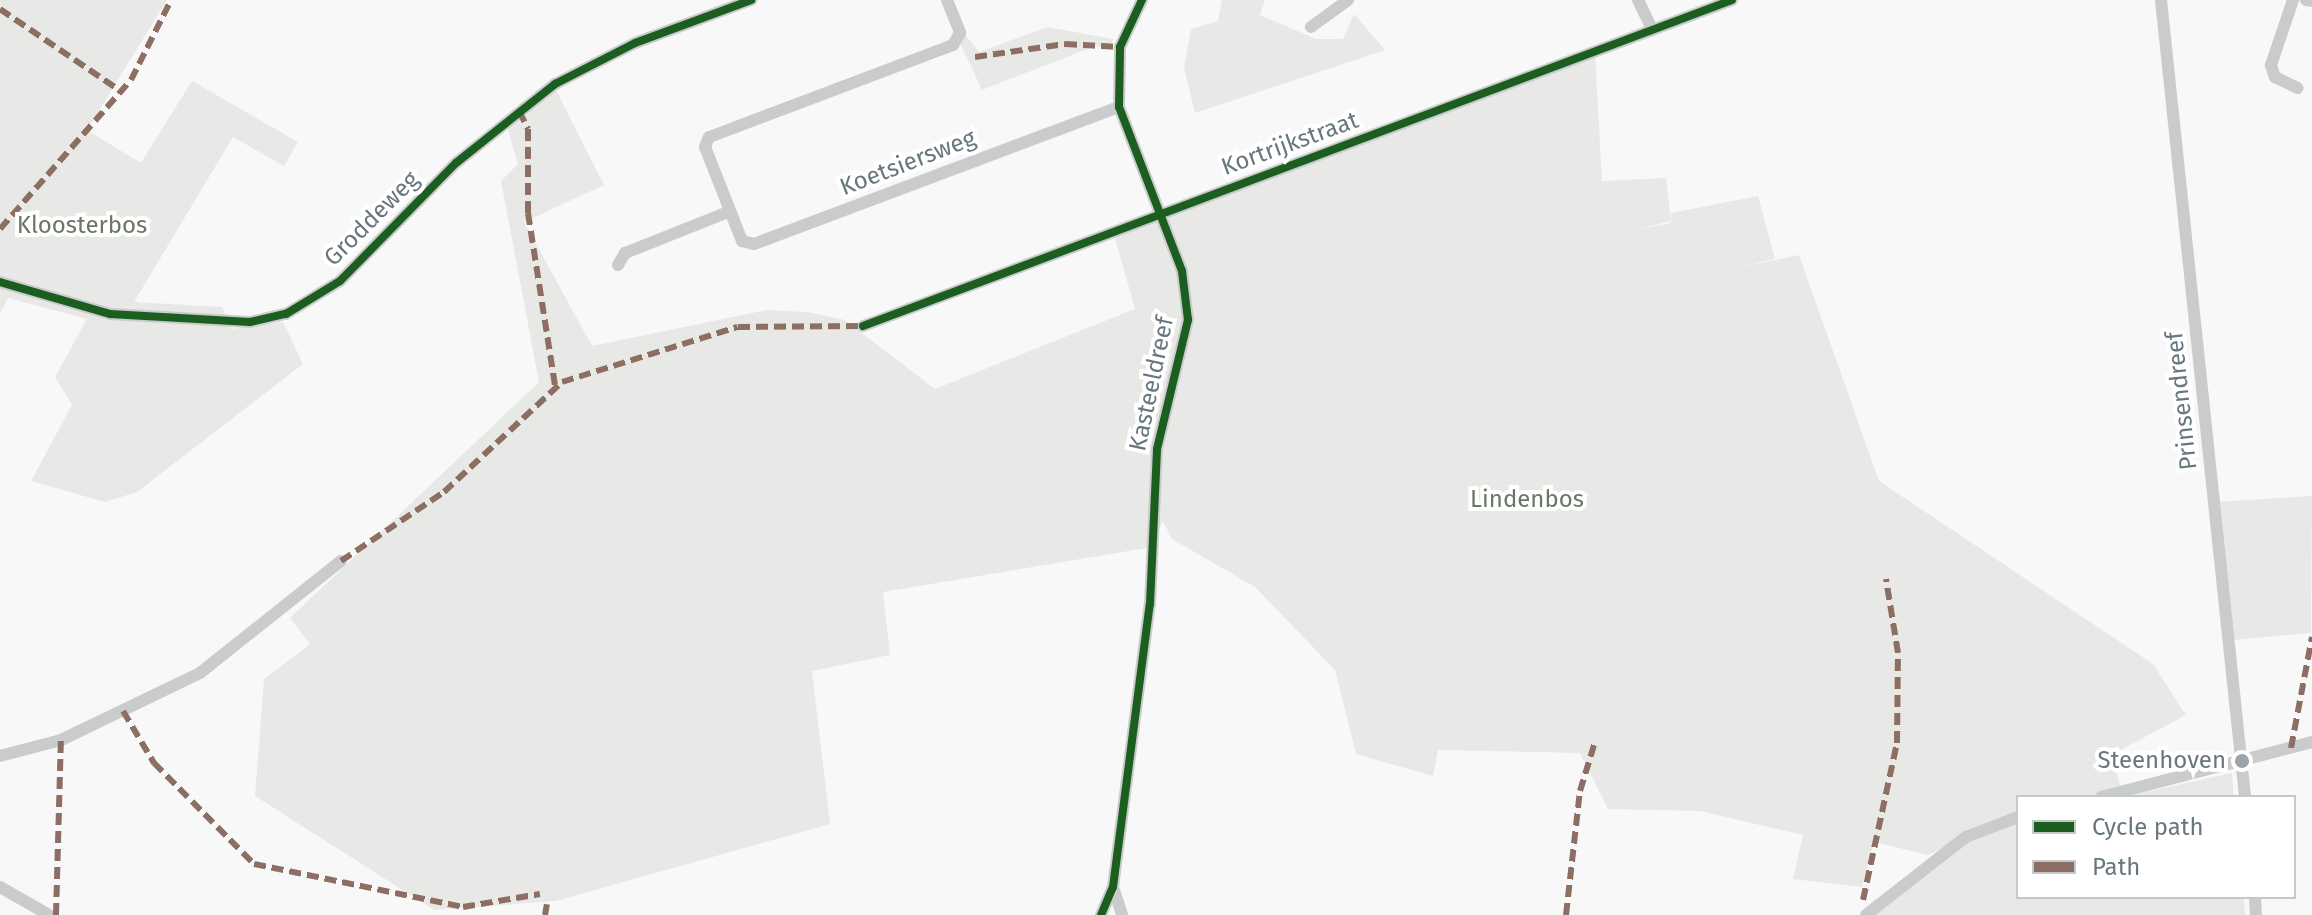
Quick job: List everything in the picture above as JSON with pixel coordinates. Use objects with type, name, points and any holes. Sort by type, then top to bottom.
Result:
[{"type":"street","name":"Groddeweg","points":[[0,282],[110,314],[250,322],[286,314],[340,281],[456,163],[519,111],[622,49],[751,0]]},
{"type":"street","name":"Koetsiersweg","points":[[947,0],[960,33],[953,45],[709,137],[705,147],[728,212],[742,241],[754,244],[1119,107]]},
{"type":"street","name":"Kasteeldreef","points":[[1103,912],[1113,887],[1150,604],[1157,449],[1188,320],[1182,271],[1119,107],[1120,47],[1142,0]]},
{"type":"street","points":[[1311,27],[1348,0]]},
{"type":"street","points":[[1638,0],[1652,29]]},
{"type":"street","name":"Kortrijkstraat","points":[[863,326],[1732,0]]},
{"type":"street","name":"Prinsendreef","points":[[2161,0],[2245,795]]},
{"type":"street","points":[[2293,0],[2271,65],[2275,77],[2298,88]]},
{"type":"street","points":[[618,265],[625,253],[728,212]]},
{"type":"street","points":[[0,756],[61,740],[200,673],[341,561]]},
{"type":"street","points":[[2109,795],[2312,742]]},
{"type":"street","points":[[1866,915],[1966,837],[2016,818]]},
{"type":"street","points":[[0,887],[49,915]]},
{"type":"street","name":"Kasteeldreef","points":[[1113,887],[1122,913]]},
{"type":"street","points":[[1103,912],[1122,913]]},
{"type":"green space","name":"Kloosterbos","points":[[0,0],[167,0],[87,130],[141,163],[192,81],[298,142],[284,166],[233,137],[134,302],[222,307],[231,329],[283,322],[303,364],[137,492],[105,502],[31,481],[72,405],[55,377],[87,319],[8,298],[0,314]]},
{"type":"green space","points":[[1222,0],[1265,0],[1260,15],[1316,39],[1343,39],[1354,14],[1385,50],[1195,113],[1184,68],[1191,29],[1218,21]]},
{"type":"green space","points":[[1048,27],[1113,39],[1110,49],[1095,46],[982,90],[960,43],[964,33],[979,52]]},
{"type":"green space","name":"Lindenbos","points":[[1595,53],[1602,181],[1666,178],[1671,221],[1671,213],[1758,196],[1775,259],[1729,270],[1799,255],[1879,481],[2153,664],[2186,715],[2111,755],[2121,788],[2091,795],[2016,795],[2016,815],[1928,855],[1874,842],[1862,887],[1793,879],[1803,835],[1700,811],[1608,809],[1580,753],[1438,750],[1433,776],[1356,754],[1335,670],[1255,587],[1172,539],[1163,521],[1147,548],[883,592],[890,655],[812,671],[830,824],[556,901],[434,910],[255,796],[264,679],[310,644],[290,618],[539,382],[501,181],[518,164],[508,130],[556,90],[604,185],[524,222],[592,346],[767,310],[807,312],[845,320],[935,389],[1135,309],[1114,235]]},
{"type":"green space","points":[[2312,496],[2311,633],[2234,640],[2217,502]]},
{"type":"green space","points":[[2232,773],[2234,795],[2133,795]]},
{"type":"green space","points":[[2016,822],[2016,899],[2244,899],[2245,915],[1872,915],[1963,843]]},
{"type":"marked path","points":[[0,229],[131,80],[171,0]]},
{"type":"marked path","points":[[0,9],[122,92]]},
{"type":"marked path","points":[[975,57],[1065,44],[1120,47]]},
{"type":"marked path","points":[[519,111],[528,129],[528,213],[555,385]]},
{"type":"marked path","points":[[341,561],[444,492],[562,382],[738,327],[863,326]]},
{"type":"marked path","points":[[1863,900],[1897,743],[1898,653],[1886,579]]},
{"type":"marked path","points":[[2291,748],[2312,637]]},
{"type":"marked path","points":[[123,711],[154,763],[254,864],[463,907],[540,894]]},
{"type":"marked path","points":[[56,915],[61,740]]},
{"type":"marked path","points":[[1566,915],[1580,791],[1595,742]]},
{"type":"marked path","points":[[545,915],[547,904]]},
{"type":"cycle path","points":[[0,282],[110,314],[250,322],[286,314],[340,281],[456,163],[555,84],[635,43],[751,0]]},
{"type":"cycle path","points":[[1101,915],[1113,887],[1150,604],[1157,449],[1188,320],[1182,271],[1119,107],[1120,47],[1142,0]]},
{"type":"cycle path","points":[[863,326],[1732,0]]},
{"type":"place","name":"Steenhoven","points":[[2242,761]]}]
